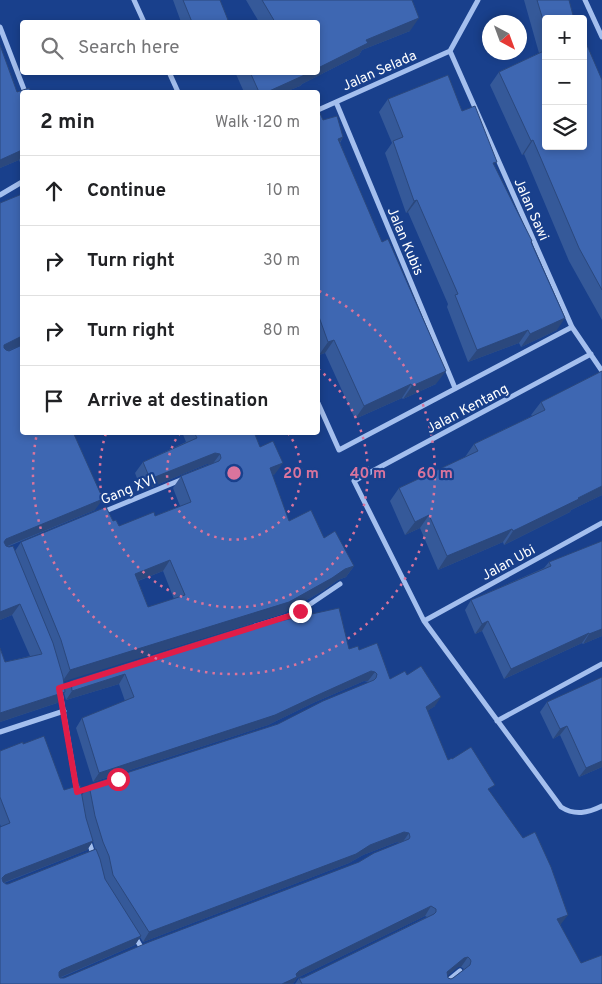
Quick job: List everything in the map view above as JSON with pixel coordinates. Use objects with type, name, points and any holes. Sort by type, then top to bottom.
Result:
[{"type":"street","points":[[134,0],[143,20]]},
{"type":"street","points":[[450,51],[478,0]]},
{"type":"street","points":[[585,0],[602,37]]},
{"type":"street","points":[[0,27],[24,90]]},
{"type":"street","name":"Jalan Selada","points":[[320,109],[450,51]]},
{"type":"street","name":"Jalan Sawi","points":[[450,51],[572,327],[602,371]]},
{"type":"street","points":[[170,75],[177,90]]},
{"type":"street","name":"Jalan Kubis","points":[[336,102],[455,388]]},
{"type":"street","points":[[0,195],[20,183]]},
{"type":"street","points":[[320,407],[339,450],[572,327]]},
{"type":"street","name":"Jalan Kentang","points":[[424,621],[354,481],[590,354]]},
{"type":"street","name":"Gang XVI","points":[[99,514],[190,476]]},
{"type":"street","name":"Jalan Ubi","points":[[424,621],[602,523]]},
{"type":"street","points":[[237,632],[300,611],[340,584]]},
{"type":"street","points":[[424,621],[561,807],[567,811],[580,813],[602,806]]},
{"type":"street","points":[[497,720],[602,664]]},
{"type":"street","points":[[59,688],[79,801]]},
{"type":"street","points":[[0,732],[64,712]]},
{"type":"street","points":[[77,792],[85,790]]},
{"type":"street","points":[[87,835],[95,860]]},
{"type":"street","points":[[83,857],[92,853]]},
{"type":"street","points":[[132,932],[142,948]]},
{"type":"street","points":[[133,951],[151,944]]},
{"type":"street","points":[[444,984],[460,972]]},
{"type":"building","points":[[183,0],[220,0],[228,20],[191,20]]},
{"type":"building","points":[[262,0],[412,0],[419,18],[366,40],[368,43],[320,67],[320,20],[274,20]]},
{"type":"building","points":[[537,0],[569,0],[573,15],[542,15],[542,17]]},
{"type":"building","points":[[0,45],[17,92],[20,91],[20,151],[0,160]]},
{"type":"building","points":[[587,45],[602,80],[602,290],[579,248],[533,140],[531,141],[499,72],[542,52],[542,150],[587,150]]},
{"type":"building","points":[[251,75],[305,75],[271,90],[258,90]]},
{"type":"building","points":[[448,75],[462,111],[475,106],[497,162],[493,163],[532,241],[565,318],[530,334],[528,330],[477,350],[455,295],[458,294],[417,200],[414,201],[393,141],[403,137],[388,99]]},
{"type":"building","points":[[320,113],[323,120],[337,116],[343,137],[338,139],[382,242],[388,239],[446,371],[412,386],[411,384],[364,406],[334,340],[328,342],[320,320]]},
{"type":"building","points":[[20,195],[20,337],[4,345],[4,348],[9,351],[20,346],[20,435],[74,435],[103,499],[6,539],[4,542],[6,546],[13,546],[53,643],[63,677],[65,692],[0,713],[0,648],[5,662],[42,654],[20,604],[0,612],[0,203]]},
{"type":"building","points":[[602,371],[602,486],[513,531],[512,529],[447,556],[429,515],[415,522],[399,488],[478,451],[474,444],[545,410],[541,402]]},
{"type":"building","points":[[196,435],[255,435],[260,447],[273,441],[283,463],[270,468],[289,521],[311,510],[324,538],[335,531],[354,566],[345,569],[289,602],[70,670],[61,640],[21,542],[106,507],[113,521],[116,520],[119,526],[154,512],[155,516],[191,502],[181,476],[219,461],[221,458],[220,454],[215,453],[150,479],[143,462],[197,438]],"holes":[[[170,560],[185,595],[148,607],[135,574]]]},
{"type":"building","points":[[602,541],[602,629],[589,633],[511,669],[488,621],[482,624],[471,600],[551,566],[549,562]]},
{"type":"building","points":[[339,608],[349,649],[358,646],[359,650],[377,643],[390,679],[405,671],[407,675],[421,666],[441,697],[426,707],[448,760],[471,747],[495,785],[488,789],[523,838],[535,832],[551,867],[568,915],[557,919],[581,963],[602,955],[602,984],[302,984],[299,978],[303,978],[434,914],[436,909],[431,906],[299,971],[296,974],[297,977],[282,984],[0,984],[0,827],[10,823],[0,797],[0,751],[23,742],[23,744],[44,736],[64,790],[80,785],[86,818],[93,841],[5,875],[2,878],[3,882],[8,884],[96,849],[105,879],[141,936],[61,970],[59,972],[60,978],[359,862],[374,853],[409,839],[409,833],[404,832],[370,845],[356,854],[149,932],[113,875],[109,856],[95,816],[89,785],[278,724],[323,701],[374,680],[377,674],[371,671],[275,715],[99,773],[82,718],[134,697],[125,674],[72,691],[71,681],[253,624],[244,629]],"holes":[[[468,957],[470,965],[453,978],[448,978],[447,972],[464,958]]]},
{"type":"building","points":[[602,677],[602,761],[586,768],[567,726],[560,729],[547,702]]},
{"type":"route","points":[[118,779],[77,792],[59,688],[300,611]]}]
